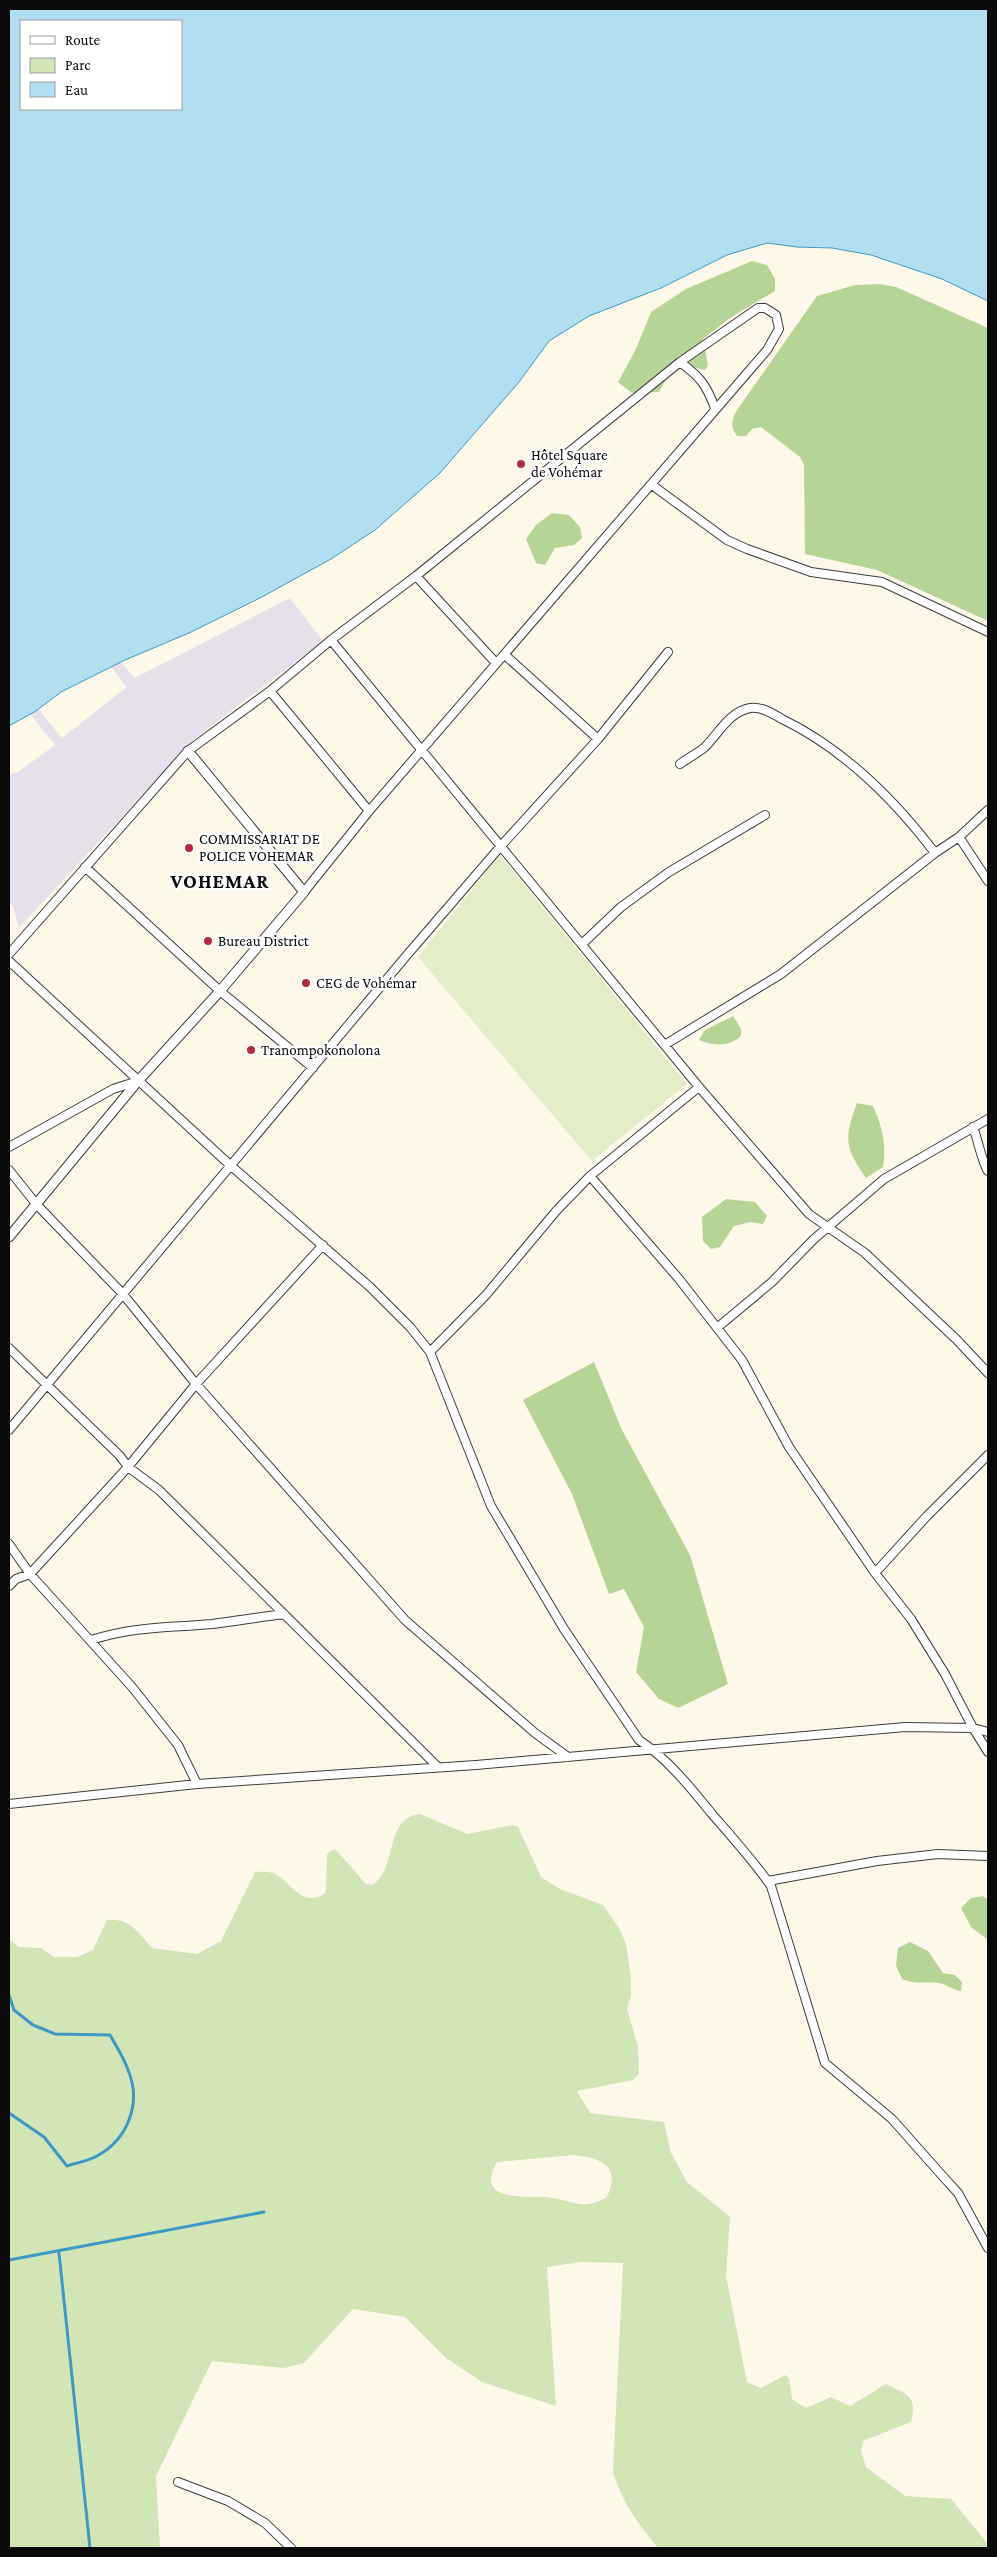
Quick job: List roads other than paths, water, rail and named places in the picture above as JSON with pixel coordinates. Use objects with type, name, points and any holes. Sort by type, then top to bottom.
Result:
[{"type":"street","points":[[9,954],[188,751],[270,691],[332,640],[416,576],[680,362],[758,308],[766,308],[776,315],[779,329],[767,350],[421,750],[220,991],[138,1081],[9,1237]]},
{"type":"street","points":[[680,362],[700,378],[708,389],[715,408]]},
{"type":"street","points":[[652,485],[727,540],[747,549],[811,572],[882,582],[988,632]]},
{"type":"street","points":[[416,576],[496,663]]},
{"type":"street","points":[[332,640],[500,847],[666,1044],[699,1087],[809,1214],[865,1254],[957,1340],[988,1373]]},
{"type":"street","points":[[9,1430],[230,1165],[500,847],[598,739],[668,652]]},
{"type":"street","points":[[505,655],[598,739]]},
{"type":"street","points":[[270,691],[369,811]]},
{"type":"street","points":[[680,764],[705,747],[723,724],[740,712],[752,707],[766,711],[814,735],[873,783],[906,815],[935,853]]},
{"type":"street","points":[[188,751],[304,892]]},
{"type":"street","points":[[666,1044],[781,974],[935,853],[960,837],[988,810]]},
{"type":"street","points":[[582,944],[621,907],[670,872],[765,815]]},
{"type":"street","points":[[960,837],[988,881]]},
{"type":"street","points":[[85,867],[220,991],[313,1068]]},
{"type":"street","points":[[9,961],[230,1165],[397,1314],[430,1352],[491,1506],[564,1629],[639,1740],[655,1750],[685,1782],[768,1881],[825,2063],[892,2119],[958,2193],[988,2248]]},
{"type":"street","points":[[9,1147],[113,1089],[138,1081]]},
{"type":"street","points":[[430,1352],[486,1295],[557,1210],[590,1176],[699,1087]]},
{"type":"street","points":[[718,1327],[772,1282],[829,1227],[884,1179],[988,1119]]},
{"type":"street","points":[[973,1127],[985,1167],[988,1171]]},
{"type":"street","points":[[9,1170],[37,1205],[122,1294],[196,1384],[405,1620],[535,1733],[568,1757]]},
{"type":"street","points":[[590,1176],[718,1327],[742,1360],[789,1447],[875,1573],[911,1619],[940,1666],[988,1752]]},
{"type":"street","points":[[9,1586],[16,1579],[30,1574],[128,1467],[196,1384],[323,1246]]},
{"type":"street","points":[[9,1348],[120,1456],[128,1467],[159,1490],[368,1700],[438,1767]]},
{"type":"street","points":[[875,1573],[926,1517],[988,1455]]},
{"type":"street","points":[[9,1544],[30,1574],[91,1640],[178,1744],[197,1784]]},
{"type":"street","points":[[91,1640],[120,1631],[155,1626],[211,1624],[284,1614]]},
{"type":"street","points":[[9,1804],[197,1784],[655,1750],[905,1727],[973,1728],[988,1732]]},
{"type":"street","points":[[768,1881],[877,1861],[938,1854],[988,1856]]},
{"type":"street","points":[[178,2482],[228,2502],[264,2523],[291,2548]]},
{"type":"water","points":[[9,9],[988,9],[988,301],[942,279],[871,255],[832,248],[797,247],[767,243],[727,255],[661,288],[589,316],[549,341],[519,382],[440,473],[375,530],[331,559],[260,598],[189,633],[125,660],[61,692],[36,711],[9,726]]},
{"type":"waterway","points":[[9,1995],[14,2010],[33,2025],[55,2034],[110,2035],[122,2057],[132,2082],[133,2107],[124,2130],[108,2149],[86,2161],[67,2166],[44,2137],[9,2113]]},
{"type":"waterway","points":[[9,2260],[264,2212]]},
{"type":"waterway","points":[[59,2253],[90,2548]]},
{"type":"place","name":"Hôtel Square de Vohémar","points":[[521,464]]},
{"type":"place","name":"COMMISSARIAT DE POLICE VOHEMAR","points":[[189,848]]},
{"type":"place","name":"Bureau District","points":[[208,941]]},
{"type":"place","name":"CEG de Vohémar","points":[[306,983]]},
{"type":"place","name":"Tranompokonolona","points":[[251,1050]]},
{"type":"district","name":"VOHEMAR","points":[[220,881]]}]
